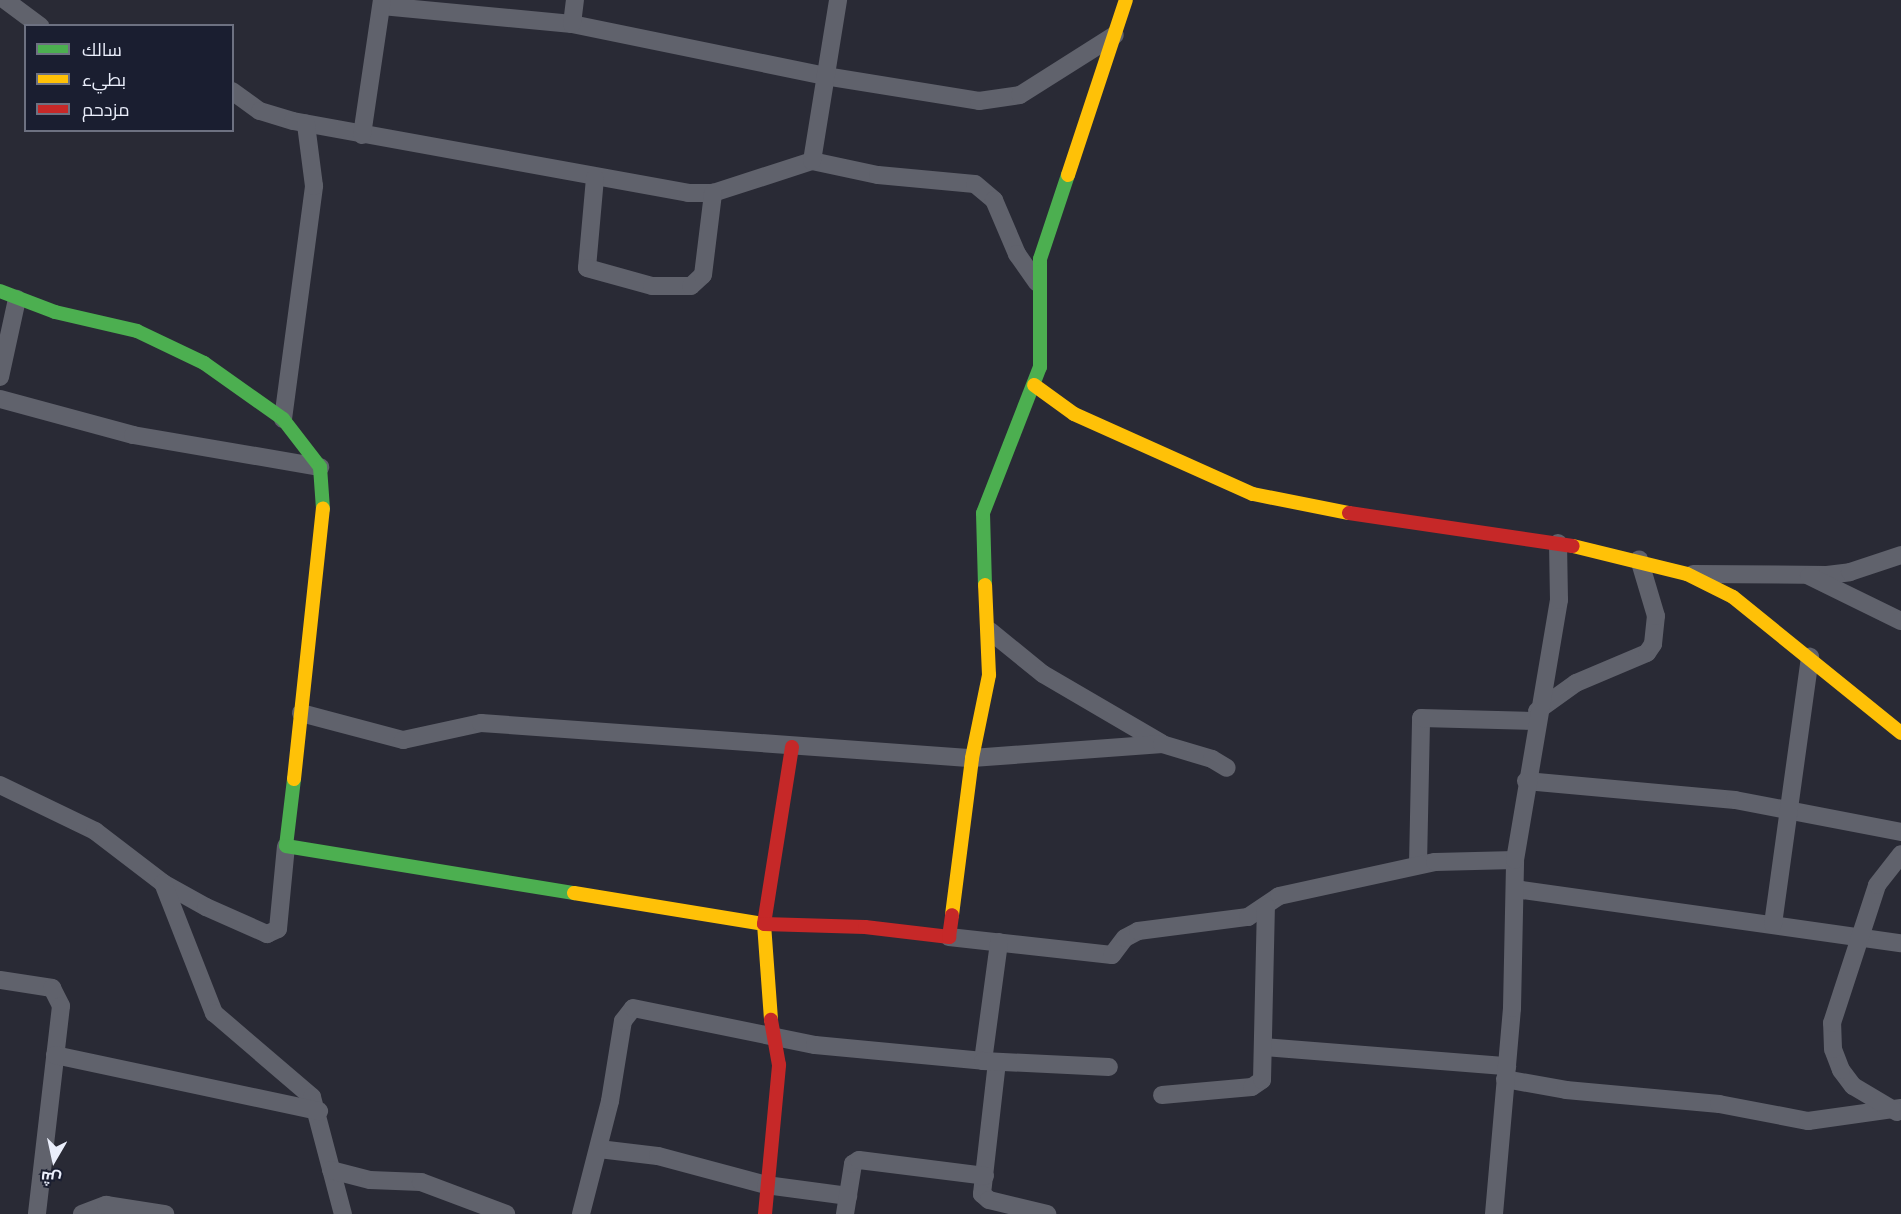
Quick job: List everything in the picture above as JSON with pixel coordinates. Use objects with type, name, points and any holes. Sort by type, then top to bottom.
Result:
[{"type":"street","points":[[5,0],[37,24]]},
{"type":"street","points":[[572,24],[575,0]]},
{"type":"street","points":[[812,160],[838,0]]},
{"type":"street","points":[[949,937],[972,758],[989,675],[990,631],[980,530],[983,513],[1034,385],[1042,340],[1038,283],[1040,259],[1126,0]]},
{"type":"street","points":[[362,135],[382,3],[572,24],[825,76],[1000,101],[1020,95],[1115,35]]},
{"type":"street","points":[[234,92],[260,111],[306,124],[688,193],[713,193],[812,160],[878,175],[975,184],[994,200],[1017,254],[1038,283]]},
{"type":"street","points":[[283,419],[314,186],[306,124]]},
{"type":"street","points":[[595,178],[587,268],[652,286],[690,286],[703,275],[713,193]]},
{"type":"street","points":[[0,291],[17,299],[168,344],[204,363],[283,419],[320,467],[324,528],[274,933],[206,907],[163,883],[95,831],[0,785]]},
{"type":"street","points":[[0,377],[17,299]]},
{"type":"street","points":[[1034,385],[1074,414],[1253,494],[1296,505],[1558,543],[1639,559],[1687,574],[1733,597],[1810,657],[1901,733]]},
{"type":"street","points":[[0,399],[133,435],[320,467]]},
{"type":"street","points":[[1494,1214],[1506,1073],[1515,860],[1536,716],[1559,600],[1558,543]]},
{"type":"street","points":[[1687,574],[1807,575],[1850,572],[1901,555]]},
{"type":"street","points":[[1418,865],[1421,718],[1536,716],[1576,683],[1647,653],[1653,644],[1656,616],[1639,559]]},
{"type":"street","points":[[1807,575],[1901,621]]},
{"type":"street","points":[[990,631],[1043,675],[1162,744],[1212,759],[1227,768]]},
{"type":"street","points":[[1773,924],[1810,657]]},
{"type":"street","points":[[301,713],[403,740],[481,723],[792,747],[972,758],[1162,744]]},
{"type":"street","points":[[765,1214],[779,1065],[776,1035],[768,1002],[764,924],[792,747]]},
{"type":"street","points":[[1526,781],[1789,808],[1901,832]]},
{"type":"street","points":[[286,846],[764,924],[865,927],[1112,955],[1125,938],[1138,931],[1248,917],[1279,896],[1418,865],[1515,860]]},
{"type":"street","points":[[1898,1110],[1853,1086],[1833,1049],[1832,1023],[1877,885],[1901,854]]},
{"type":"street","points":[[163,883],[214,1013],[226,1028],[304,1088],[319,1111],[343,1214]]},
{"type":"street","points":[[1515,889],[1901,943]]},
{"type":"street","points":[[1162,1095],[1257,1085],[1263,1047],[1266,906]]},
{"type":"street","points":[[999,942],[990,1062],[985,1198],[1047,1214]]},
{"type":"street","points":[[0,980],[52,988],[58,996],[55,1055],[37,1214]]},
{"type":"street","points":[[582,1214],[598,1149],[623,1021],[633,1008],[776,1035],[815,1045],[990,1062],[1109,1066]]},
{"type":"street","points":[[1263,1047],[1506,1073],[1566,1090],[1719,1104],[1808,1121],[1898,1110]]},
{"type":"street","points":[[55,1055],[319,1111]]},
{"type":"street","points":[[598,1149],[658,1156],[847,1205],[854,1164],[867,1158],[985,1176]]},
{"type":"street","points":[[331,1170],[370,1180],[421,1182],[506,1214]]},
{"type":"street","points":[[82,1214],[106,1205],[165,1214]]},
{"type":"traffic: fast","points":[[985,585],[983,513],[1040,367],[1040,259],[1068,175]]},
{"type":"traffic: fast","points":[[0,291],[55,312],[137,331],[204,363],[283,419],[320,467],[323,509]]},
{"type":"traffic: fast","points":[[294,779],[286,846],[574,893]]},
{"type":"traffic: slow","points":[[1068,175],[1126,0]]},
{"type":"traffic: slow","points":[[1034,385],[1074,414],[1253,494],[1349,513]]},
{"type":"traffic: slow","points":[[294,779],[323,509]]},
{"type":"traffic: slow","points":[[1573,546],[1687,574],[1733,597],[1901,733]]},
{"type":"traffic: slow","points":[[952,915],[972,758],[989,675],[985,585]]},
{"type":"traffic: slow","points":[[574,893],[764,924],[771,1020]]},
{"type":"traffic: jam","points":[[1349,513],[1573,546]]},
{"type":"traffic: jam","points":[[792,747],[764,924],[865,927],[949,937],[952,915]]},
{"type":"traffic: jam","points":[[765,1214],[779,1065],[771,1020]]}]
